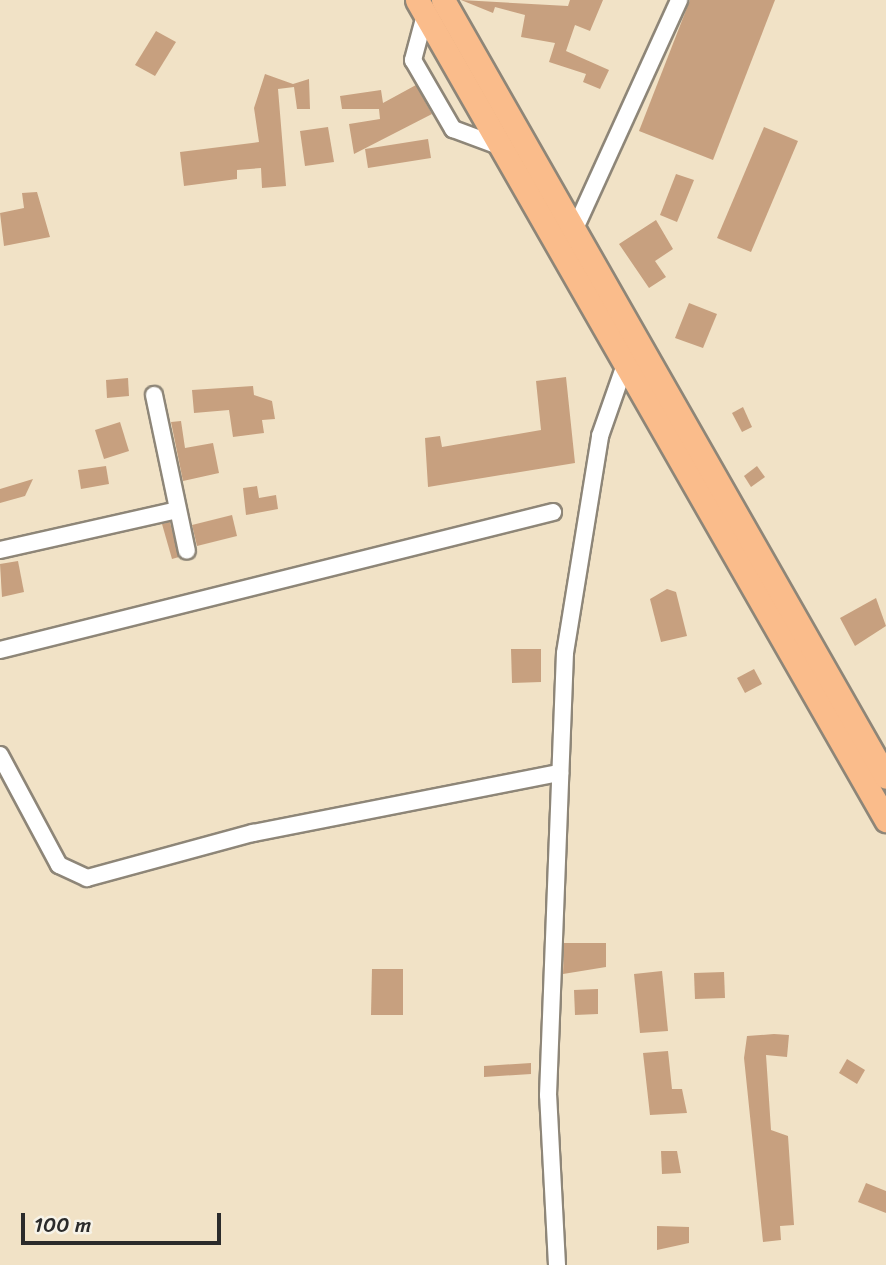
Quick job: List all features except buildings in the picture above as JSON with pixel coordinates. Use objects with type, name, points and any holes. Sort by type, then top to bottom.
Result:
[{"type":"highway","points":[[443,0],[573,233],[629,355],[886,820]]},
{"type":"highway","points":[[421,7],[496,145],[629,355],[886,776]]},
{"type":"street","points":[[573,233],[679,0]]},
{"type":"street","points":[[421,7],[413,60],[453,129],[496,145]]},
{"type":"street","points":[[557,1265],[548,1096],[565,653],[600,436],[629,355]]},
{"type":"street","points":[[153,395],[187,551]]},
{"type":"street","points":[[0,550],[178,510]]},
{"type":"street","points":[[0,650],[553,512]]},
{"type":"street","points":[[0,755],[59,865],[87,878],[253,834],[560,774]]}]
